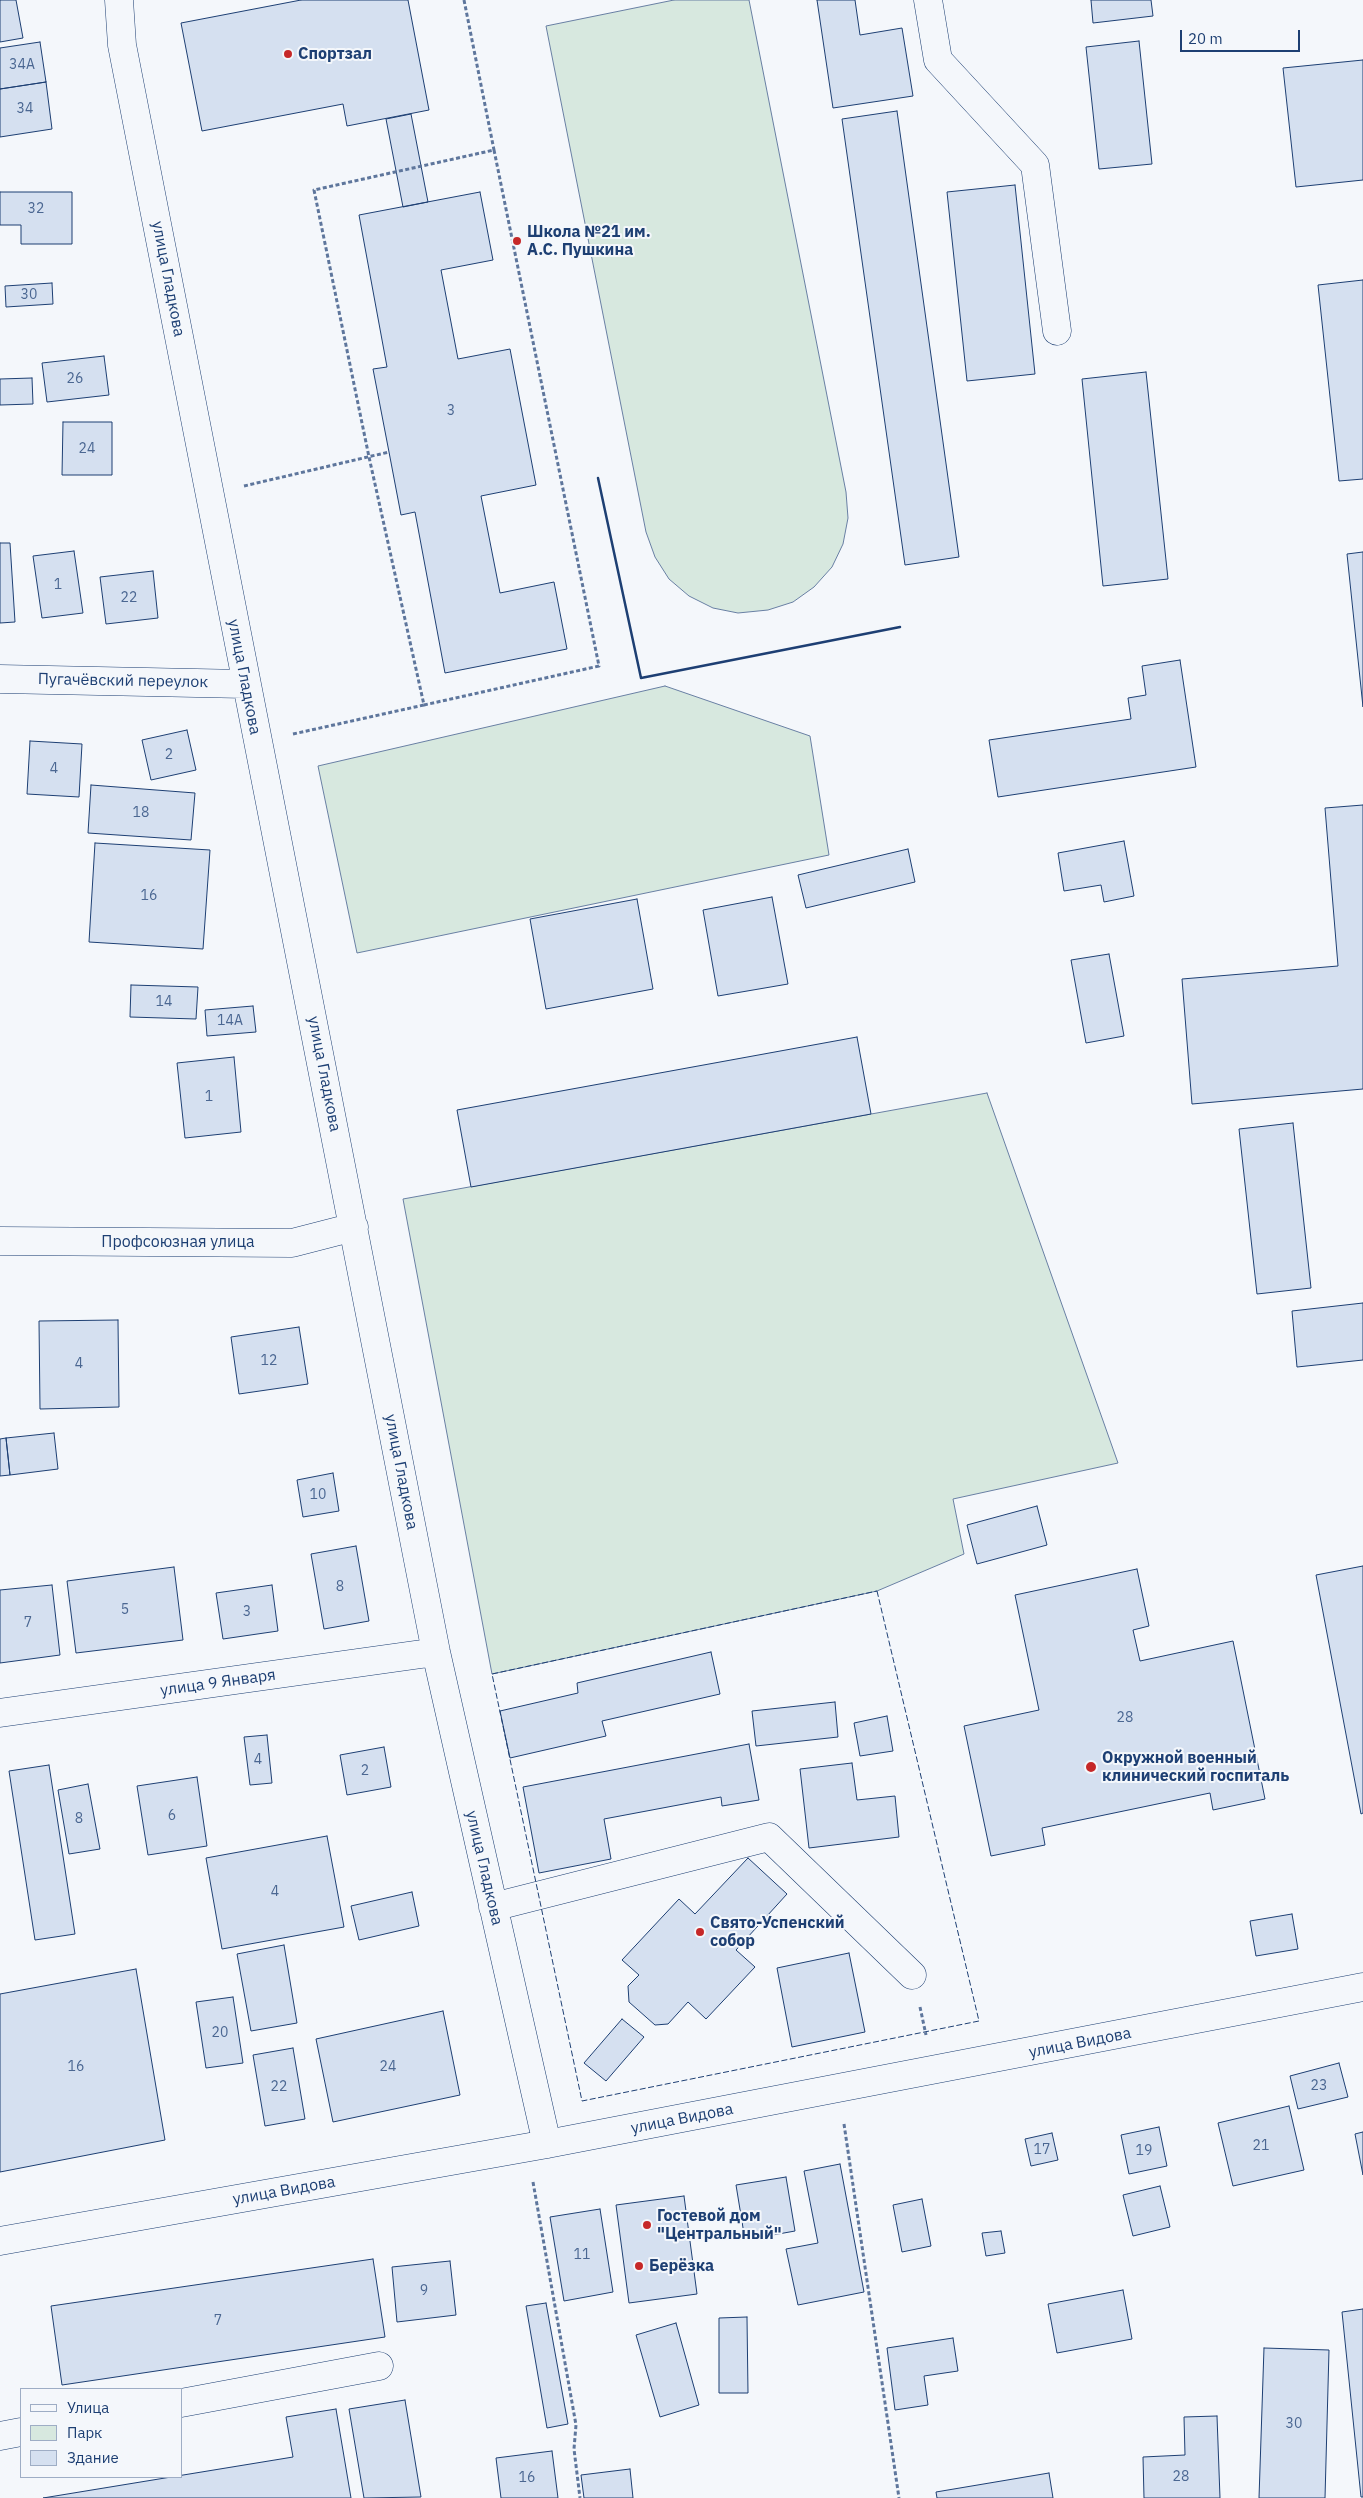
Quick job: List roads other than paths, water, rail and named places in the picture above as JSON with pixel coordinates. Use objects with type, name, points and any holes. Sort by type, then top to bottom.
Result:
[{"type":"street","name":"улица Гладкова","points":[[119,0],[122,45],[436,1652],[547,2144]]},
{"type":"street","points":[[928,0],[938,60],[1035,165],[1057,331]]},
{"type":"street","name":"Пугачёвский переулок","points":[[0,678],[246,684]]},
{"type":"street","name":"Профсоюзная улица","points":[[0,1241],[292,1243],[354,1227]]},
{"type":"street","name":"улица 9 Января","points":[[0,1713],[436,1652]]},
{"type":"street","points":[[493,1907],[769,1836],[912,1975]]},
{"type":"street","name":"улица Видова","points":[[0,2241],[547,2144],[1363,1988]]},
{"type":"street","points":[[182,2403],[379,2366]]},
{"type":"street","points":[[0,2436],[20,2432]]},
{"type":"place","name":"Спортзал","points":[[288,54]]},
{"type":"place","name":"Школа №21 им. А.С. Пушкина","points":[[517,241]]},
{"type":"place","name":"Окружной военный клинический госпиталь","points":[[1091,1767]]},
{"type":"place","name":"Свято-Успенский собор","points":[[700,1932]]},
{"type":"place","name":"Гостевой дом \"Центральный\"","points":[[647,2225]]},
{"type":"place","name":"Берёзка","points":[[639,2266]]}]
